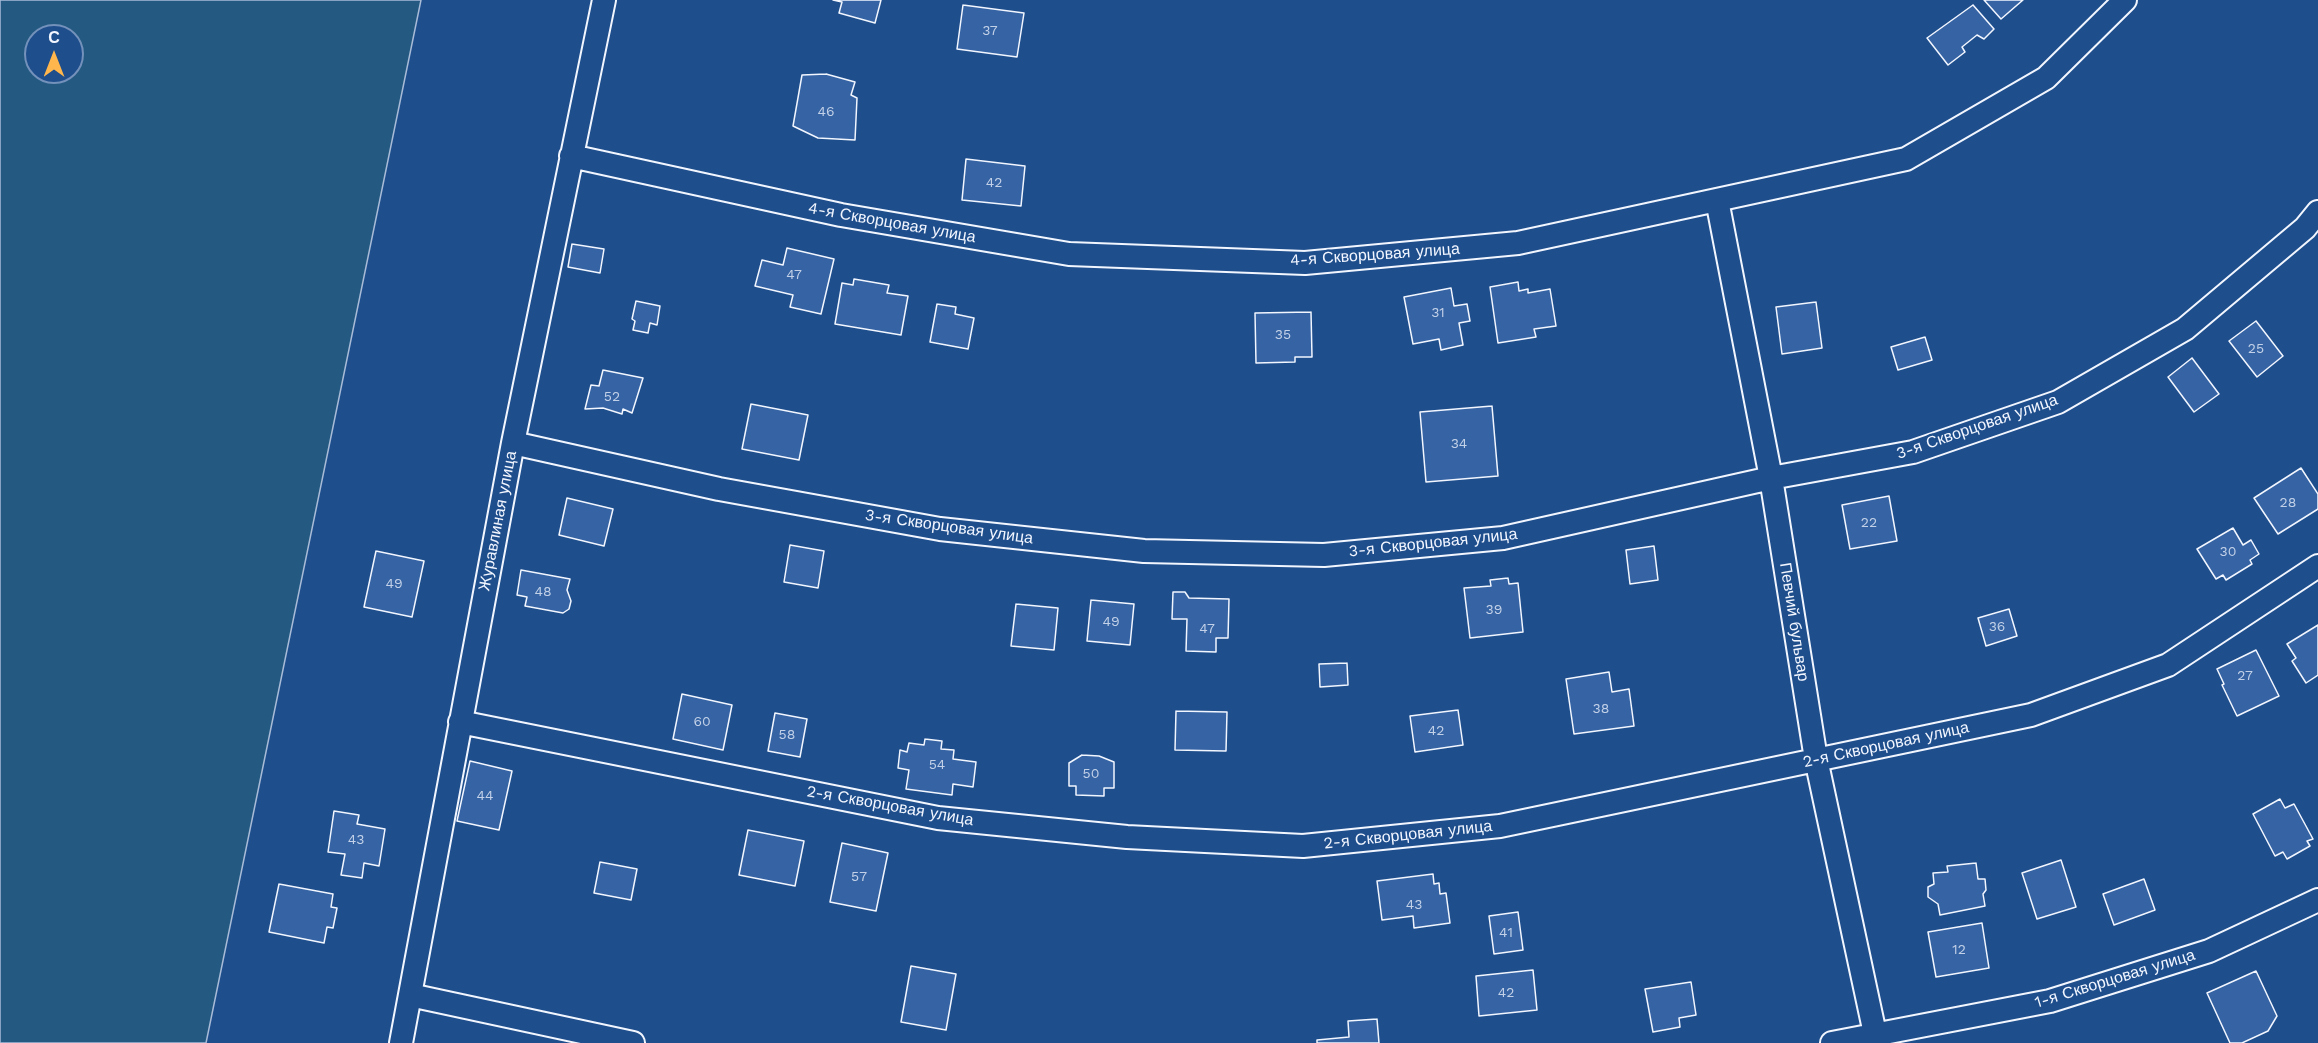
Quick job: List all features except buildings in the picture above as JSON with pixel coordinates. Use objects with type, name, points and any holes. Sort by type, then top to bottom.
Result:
[{"type":"street","name":"Журавлиная улица","points":[[401,1043],[513,443],[604,0]]},
{"type":"street","name":"4-я Скворцовая улица","points":[[571,156],[841,215],[1069,254],[1305,263],[1518,243],[1906,159],[2046,78],[2125,0]]},
{"type":"street","name":"Певчий бульвар","points":[[1717,200],[1771,478],[1816,759],[1876,1038]]},
{"type":"street","name":"3-я Скворцовая улица","points":[[513,443],[719,489],[928,527],[1144,551],[1324,555],[1503,538],[1771,478],[1913,452],[2058,402],[2185,329],[2305,228],[2318,212]]},
{"type":"street","name":"2-я Скворцовая улица","points":[[460,722],[938,818],[1127,837],[1303,846],[1500,826],[2031,716],[2168,665],[2318,566]]},
{"type":"street","name":"1-я Скворцовая улица","points":[[1832,1043],[1876,1038],[2050,1001],[2209,951],[2318,900]]},
{"type":"street","points":[[410,995],[633,1043]]},
{"type":"shaded area","points":[[0,0],[421,0],[206,1043],[0,1043]]}]
